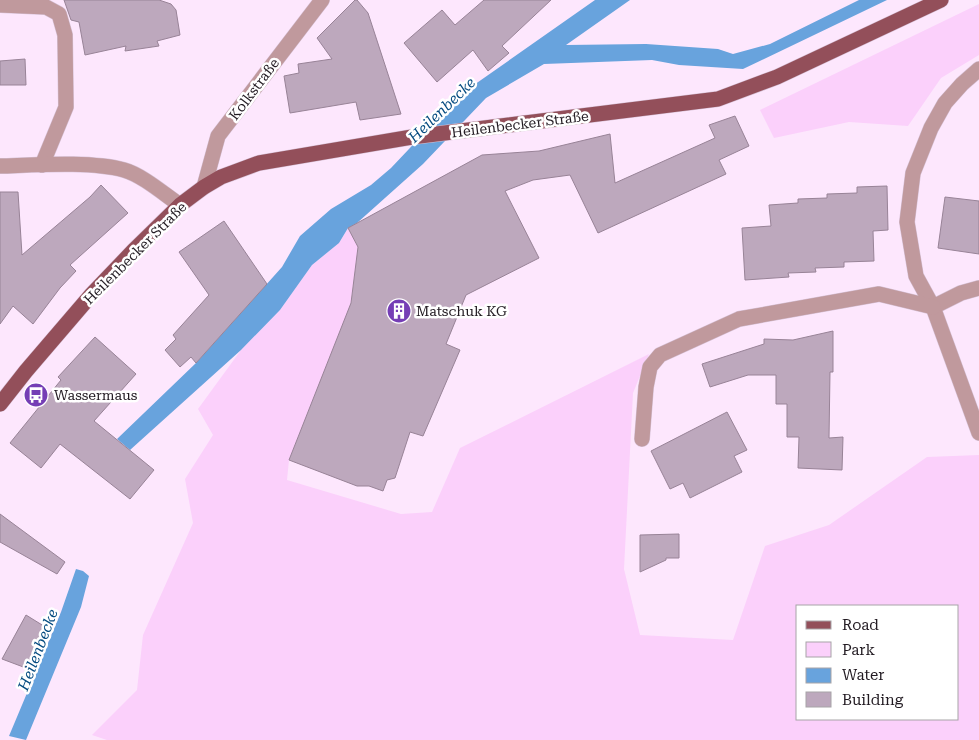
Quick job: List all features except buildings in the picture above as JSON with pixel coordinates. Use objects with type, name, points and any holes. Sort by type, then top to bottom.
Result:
[{"type":"main road","name":"Heilenbecker Straße","points":[[0,404],[92,294],[135,249],[180,205],[221,177],[259,163],[412,137],[718,99],[777,77],[941,0]]},
{"type":"street","name":"Kolkstraße","points":[[204,187],[218,136],[322,0]]},
{"type":"street","points":[[0,4],[46,7],[59,14],[65,35],[66,107],[42,166]]},
{"type":"street","points":[[979,69],[945,103],[931,128],[913,173],[907,222],[916,276],[933,307],[979,433]]},
{"type":"street","points":[[0,166],[88,165],[125,170],[180,205]]},
{"type":"street","points":[[642,439],[646,387],[650,367],[660,355],[730,323],[739,319],[879,294],[933,307],[961,292],[979,288]]},
{"type":"green space","points":[[979,4],[979,55],[941,78],[908,126],[849,122],[774,138],[760,110]]},
{"type":"green space","points":[[348,228],[358,247],[350,308],[289,460],[287,480],[401,514],[432,512],[460,448],[649,354],[633,393],[624,569],[640,635],[733,640],[765,546],[829,525],[927,457],[979,455],[979,740],[107,740],[92,735],[137,690],[143,635],[193,523],[185,479],[213,435],[198,409],[241,350],[280,310],[312,265],[339,243]]},
{"type":"water","points":[[595,0],[630,0],[566,45],[646,44],[718,49],[733,54],[770,44],[859,0],[887,0],[743,69],[679,65],[652,60],[544,64],[486,98],[423,164],[357,223],[348,228],[339,243],[312,265],[280,310],[241,350],[130,450],[117,439],[196,363],[282,267],[300,236],[331,209],[371,185],[391,168],[461,94]]},
{"type":"water","points":[[76,569],[83,571],[89,576],[81,607],[26,740],[9,736],[61,612]]},
{"type":"place","name":"Matschuk KG","points":[[399,311]]},
{"type":"place","name":"Wassermaus","points":[[36,395]]},
{"type":"water label","name":"Heilenbecke","points":[[442,110]]},
{"type":"water label","name":"Heilenbecke","points":[[38,650]]}]
